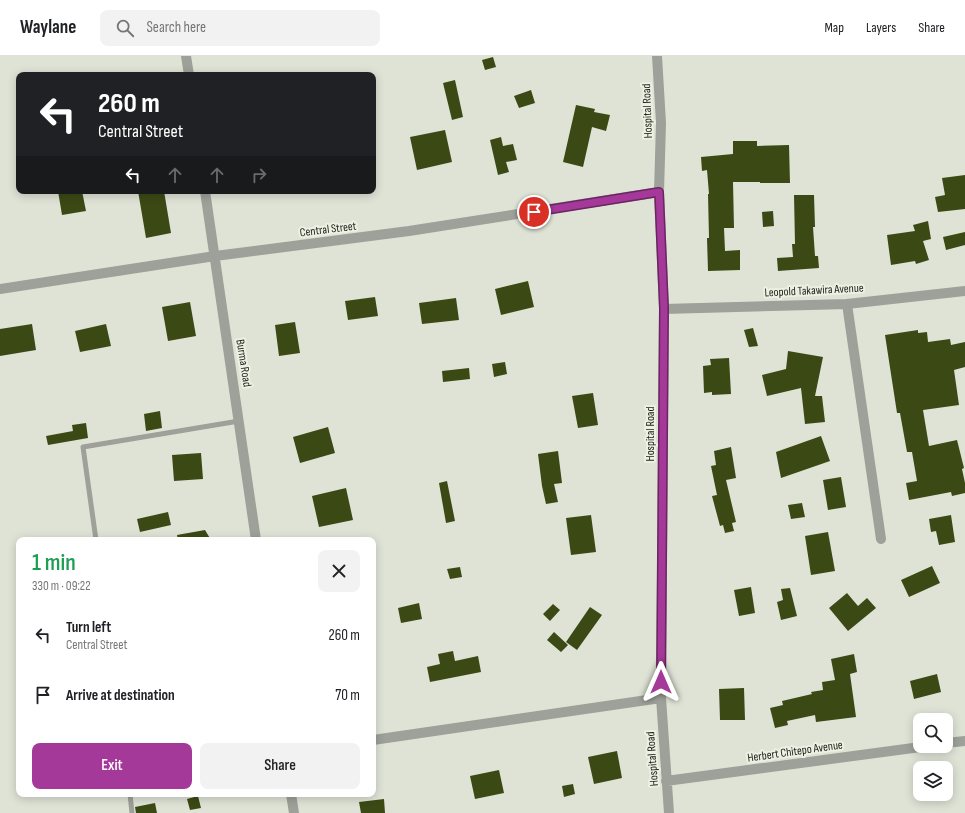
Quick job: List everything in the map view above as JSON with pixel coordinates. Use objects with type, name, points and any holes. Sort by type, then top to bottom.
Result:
[{"type":"street","points":[[186,56],[189,72]]},
{"type":"street","name":"Hospital Road","points":[[657,56],[661,123],[659,192],[664,308],[661,698],[669,813]]},
{"type":"street","name":"Central Street","points":[[0,289],[215,256],[409,232],[659,192]]},
{"type":"street","name":"Burma Road","points":[[205,194],[240,421],[256,537]]},
{"type":"street","name":"Leopold Takawira Avenue","points":[[664,308],[847,304],[965,291]]},
{"type":"street","points":[[847,304],[882,539]]},
{"type":"street","points":[[376,740],[661,698]]},
{"type":"street","points":[[953,742],[965,741]]},
{"type":"street","name":"Herbert Chitepo Avenue","points":[[666,781],[913,748]]},
{"type":"street","points":[[291,797],[294,813]]},
{"type":"lane","points":[[96,537],[83,448],[240,421]]},
{"type":"lane","points":[[130,797],[132,813]]},
{"type":"building","points":[[493,57],[496,67],[485,70],[482,60]]},
{"type":"building","points":[[455,80],[463,117],[452,120],[443,83]]},
{"type":"building","points":[[531,90],[535,103],[519,108],[514,96]]},
{"type":"building","points":[[576,105],[595,109],[594,112],[610,115],[606,131],[592,127],[583,167],[563,162]]},
{"type":"building","points":[[445,130],[452,162],[417,170],[410,137]]},
{"type":"building","points":[[501,137],[503,146],[513,144],[517,160],[506,162],[509,172],[498,175],[490,140]]},
{"type":"building","points":[[733,141],[757,141],[757,146],[789,145],[790,183],[733,182],[734,228],[724,228],[725,251],[740,250],[740,270],[708,271],[707,238],[709,238],[709,194],[707,170],[702,171],[701,157],[733,154]]},
{"type":"building","points":[[965,175],[965,209],[938,212],[935,197],[945,195],[942,178]]},
{"type":"building","points":[[58,194],[83,194],[86,211],[62,215]]},
{"type":"building","points":[[139,194],[164,194],[171,233],[146,238]]},
{"type":"building","points":[[794,195],[814,195],[815,227],[813,227],[815,256],[818,256],[819,268],[778,271],[777,258],[793,257],[792,244],[795,244]]},
{"type":"building","points":[[773,211],[774,226],[763,227],[762,212]]},
{"type":"building","points":[[928,221],[931,239],[923,241],[929,260],[916,264],[915,261],[891,265],[887,235],[915,231],[913,225]]},
{"type":"building","points":[[965,232],[965,245],[946,250],[943,237]]},
{"type":"building","points":[[528,281],[534,307],[501,315],[495,289]]},
{"type":"building","points":[[375,297],[378,316],[348,320],[345,301]]},
{"type":"building","points":[[456,298],[459,320],[422,324],[419,303]]},
{"type":"building","points":[[190,302],[196,336],[168,341],[162,307]]},
{"type":"building","points":[[295,322],[300,353],[279,356],[275,325]]},
{"type":"building","points":[[32,324],[36,350],[0,356],[0,329]]},
{"type":"building","points":[[106,324],[111,346],[80,352],[75,331]]},
{"type":"building","points":[[753,328],[758,346],[749,347],[744,330]]},
{"type":"building","points":[[918,330],[918,333],[927,332],[928,342],[950,339],[951,345],[965,342],[965,367],[954,370],[959,405],[923,410],[929,446],[957,440],[964,468],[962,469],[965,483],[965,493],[952,496],[951,492],[909,500],[906,483],[917,481],[912,452],[907,452],[900,413],[897,413],[885,335]]},
{"type":"building","points":[[788,351],[823,357],[815,396],[822,396],[825,422],[805,424],[801,388],[767,396],[762,375],[786,369]]},
{"type":"building","points":[[729,358],[731,394],[712,395],[712,392],[704,393],[703,366],[711,365],[710,359]]},
{"type":"building","points":[[505,362],[507,374],[494,377],[492,364]]},
{"type":"building","points":[[469,368],[470,379],[443,382],[442,371]]},
{"type":"building","points":[[593,393],[598,425],[578,428],[572,396]]},
{"type":"building","points":[[160,411],[162,428],[146,431],[144,414]]},
{"type":"building","points":[[86,423],[88,438],[48,445],[46,436],[73,431],[72,425]]},
{"type":"building","points":[[328,427],[335,453],[300,463],[293,437]]},
{"type":"building","points":[[821,436],[830,461],[781,478],[776,452]]},
{"type":"building","points":[[731,447],[736,478],[726,480],[736,522],[732,523],[734,531],[725,533],[723,525],[720,526],[712,496],[717,495],[711,466],[716,465],[714,451]]},
{"type":"building","points":[[558,451],[562,483],[554,484],[558,502],[546,504],[538,454]]},
{"type":"building","points":[[201,453],[203,479],[174,481],[172,455]]},
{"type":"building","points":[[841,477],[846,507],[828,510],[823,480]]},
{"type":"building","points":[[447,481],[455,521],[446,523],[439,483]]},
{"type":"building","points":[[346,488],[353,520],[319,527],[312,496]]},
{"type":"building","points":[[802,503],[805,517],[791,519],[788,505]]},
{"type":"building","points":[[168,512],[171,525],[140,532],[137,519]]},
{"type":"building","points":[[591,515],[596,552],[571,555],[566,518]]},
{"type":"building","points":[[951,515],[955,542],[939,545],[936,531],[931,532],[929,519]]},
{"type":"building","points":[[205,530],[209,537],[177,537],[177,535]]},
{"type":"building","points":[[828,532],[835,571],[811,575],[805,536]]},
{"type":"building","points":[[932,566],[940,583],[909,597],[901,580]]},
{"type":"building","points":[[460,567],[462,577],[450,579],[447,569]]},
{"type":"building","points":[[751,587],[755,613],[739,616],[734,590]]},
{"type":"building","points":[[790,588],[797,616],[781,620],[777,602],[783,600],[781,589]]},
{"type":"building","points":[[847,593],[858,606],[867,598],[876,608],[848,631],[829,608]]},
{"type":"building","points":[[419,603],[422,619],[401,623],[398,608]]},
{"type":"building","points":[[553,604],[560,610],[550,621],[543,614]]},
{"type":"building","points":[[590,607],[602,615],[577,650],[566,642]]},
{"type":"building","points":[[554,632],[568,645],[561,652],[547,640]]},
{"type":"building","points":[[453,651],[455,661],[478,656],[481,672],[430,682],[427,667],[440,664],[438,654]]},
{"type":"building","points":[[854,654],[857,672],[850,674],[856,717],[816,722],[815,715],[787,721],[788,725],[775,728],[770,708],[783,705],[782,701],[823,690],[822,682],[835,680],[831,659]]},
{"type":"building","points":[[937,674],[941,692],[914,699],[910,681]]},
{"type":"building","points":[[744,688],[745,720],[720,720],[719,689]]},
{"type":"building","points":[[617,751],[622,778],[594,784],[588,757]]},
{"type":"building","points":[[499,770],[504,793],[475,799],[470,776]]},
{"type":"building","points":[[573,784],[575,794],[564,797],[562,786]]},
{"type":"building","points":[[198,797],[201,808],[190,810],[187,799]]},
{"type":"building","points":[[384,799],[385,813],[361,813],[359,802]]},
{"type":"building","points":[[155,803],[157,813],[136,813],[135,807]]},
{"type":"route","points":[[534,212],[659,192],[664,308],[661,682]]}]
